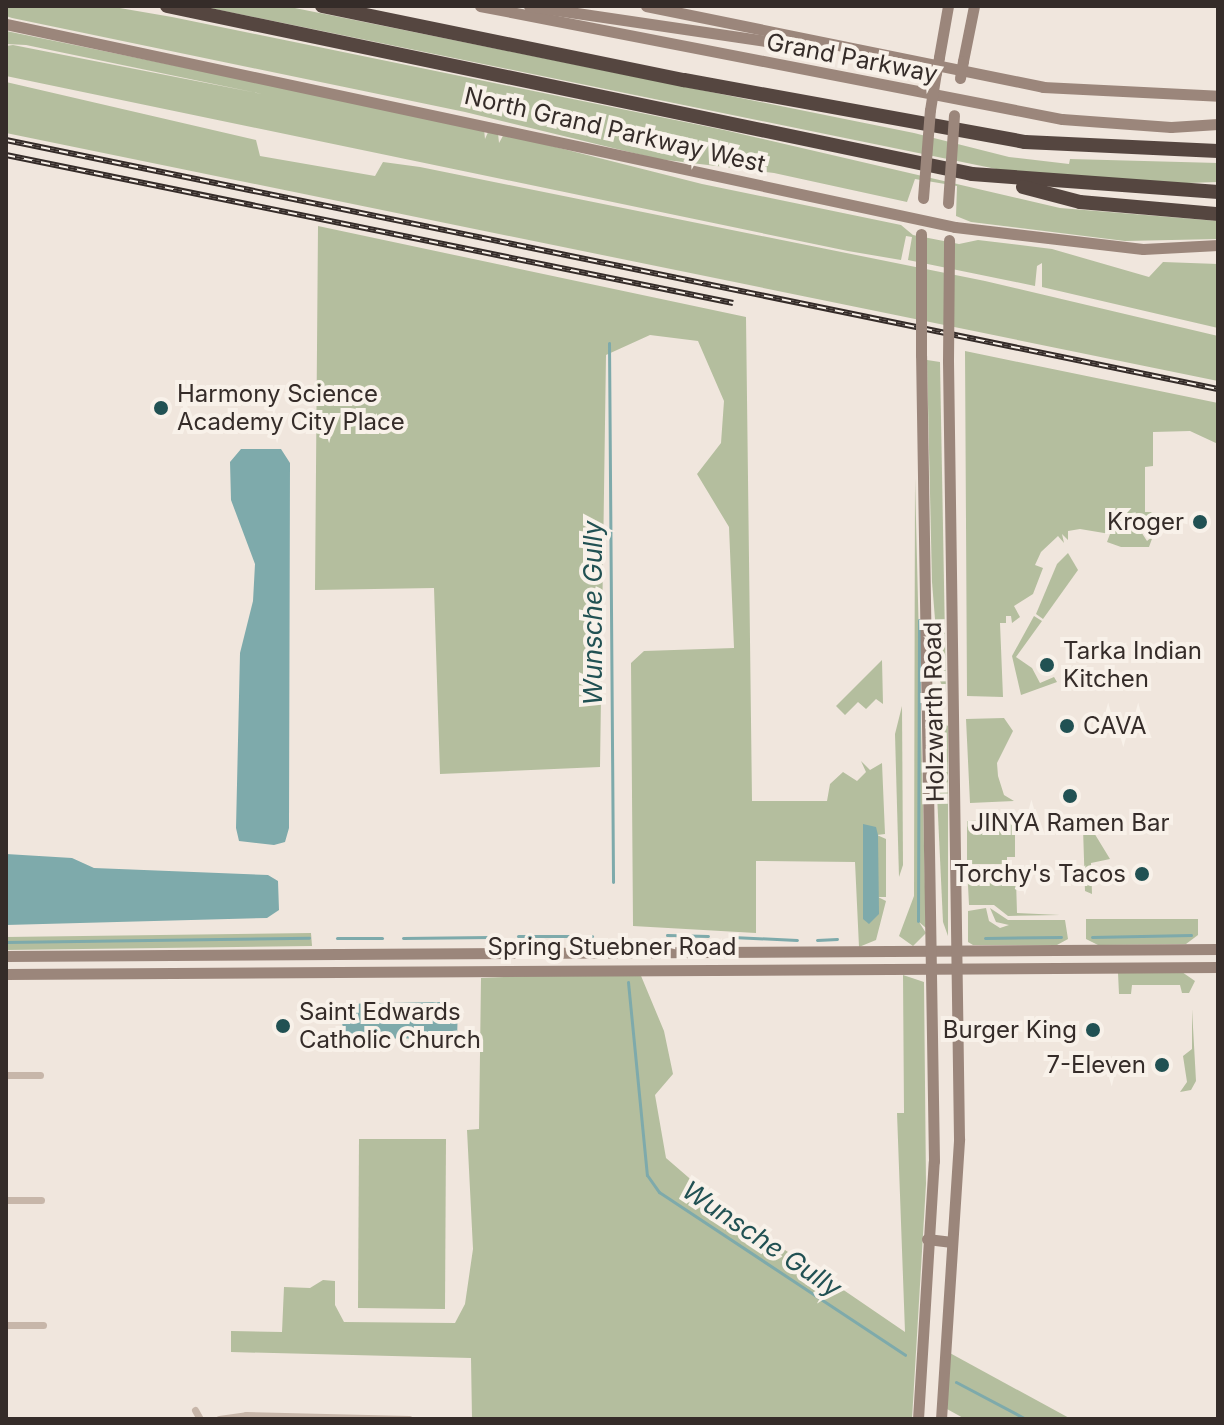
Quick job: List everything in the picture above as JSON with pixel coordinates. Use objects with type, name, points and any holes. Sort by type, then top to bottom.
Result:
[{"type":"highway","name":"North Grand Parkway West","points":[[167,6],[972,174],[1218,192]]},
{"type":"highway","points":[[322,6],[684,80],[1025,142],[1218,151]]},
{"type":"highway","points":[[972,174],[1080,202],[1218,214]]},
{"type":"main road","name":"Grand Parkway","points":[[480,6],[1062,119],[1171,127],[1218,124]]},
{"type":"main road","points":[[529,6],[896,58]]},
{"type":"main road","points":[[646,6],[1043,87],[1218,96]]},
{"type":"main road","name":"Holzwarth Road","points":[[918,1419],[934,1161],[921,234],[930,110],[948,6]]},
{"type":"main road","name":"Holzwarth Road","points":[[941,1419],[959,1139],[948,203],[954,115],[974,6]]},
{"type":"main road","name":"North Grand Parkway West","points":[[6,24],[948,226],[1143,249],[1218,245]]},
{"type":"main road","name":"Spring Stuebner Road","points":[[6,956],[1218,949]]},
{"type":"main road","points":[[475,951],[475,969]]},
{"type":"main road","points":[[319,953],[319,971]]},
{"type":"main road","points":[[94,955],[94,972]]},
{"type":"main road","name":"Spring Stuebner Road","points":[[6,974],[475,969],[958,971],[1218,967]]},
{"type":"main road","points":[[927,1239],[952,1242]]},
{"type":"street","points":[[6,1075],[40,1075]]},
{"type":"street","points":[[6,1200],[41,1200]]},
{"type":"street","points":[[6,1325],[43,1325]]},
{"type":"street","points":[[195,1410],[200,1419]]},
{"type":"street","points":[[219,1419],[409,1418]]},
{"type":"green space","points":[[7,6],[108,6],[172,17],[724,130],[1060,208],[1218,221],[1218,239],[1125,241],[971,222],[956,216],[957,186],[915,179],[907,202],[774,173],[658,159],[465,112],[12,18],[6,16]]},
{"type":"green space","points":[[200,6],[285,6],[914,133],[1009,157],[1069,164],[1070,159],[1218,163],[1218,182],[1157,184],[1011,172]]},
{"type":"green space","points":[[6,31],[484,129],[485,139],[489,130],[498,133],[499,143],[504,134],[702,184],[901,225],[913,235],[959,244],[978,240],[1052,249],[1149,277],[1163,262],[1218,264],[1218,328],[1042,287],[1042,263],[1037,266],[1035,286],[908,260],[912,237],[906,236],[901,260],[848,251],[6,76],[6,46],[13,45],[262,94],[26,45],[6,44]]},
{"type":"green space","points":[[6,82],[256,140],[260,156],[375,176],[383,162],[420,167],[985,281],[1218,336],[1218,381],[6,133]]},
{"type":"green space","points":[[318,226],[746,317],[752,801],[827,801],[830,784],[843,772],[857,781],[866,772],[861,761],[870,770],[882,763],[885,834],[877,835],[886,839],[886,897],[878,897],[886,901],[876,940],[859,947],[855,862],[756,861],[756,933],[633,926],[631,663],[644,651],[734,648],[729,527],[697,474],[721,443],[724,401],[698,341],[650,335],[606,355],[600,767],[440,774],[434,588],[315,590]]},
{"type":"green space","points":[[965,351],[1218,403],[1218,444],[1190,431],[1153,432],[1153,466],[1145,467],[1145,512],[1152,512],[1136,524],[1147,541],[1153,536],[1149,547],[1121,547],[1107,542],[1110,534],[1080,529],[1068,531],[1068,540],[1062,534],[1064,543],[1058,536],[1041,552],[1035,565],[1043,568],[1033,594],[1014,606],[1020,617],[1012,623],[1011,616],[1006,616],[1006,623],[1000,623],[1003,697],[967,696]]},
{"type":"green space","points":[[927,360],[940,362],[946,694],[940,681],[932,582]]},
{"type":"green space","points":[[915,478],[926,928],[919,922],[926,933],[913,946],[899,936],[914,896]]},
{"type":"green space","points":[[1068,553],[1078,570],[1043,619],[1036,614],[1057,564]]},
{"type":"green space","points":[[1034,616],[1042,621],[1016,657],[1032,668],[1040,683],[1054,677],[1057,682],[1021,695],[1012,656]]},
{"type":"green space","points":[[882,660],[883,704],[876,699],[866,709],[858,702],[845,715],[836,706]]},
{"type":"green space","points":[[902,706],[903,865],[899,877],[895,734]]},
{"type":"green space","points":[[1004,718],[1013,731],[997,763],[998,776],[1004,795],[1014,801],[970,803],[966,719]]},
{"type":"green space","points":[[941,721],[948,726],[948,936],[943,922],[936,773]]},
{"type":"green space","points":[[1085,818],[1110,859],[1091,863],[1092,894],[1085,891],[1083,828],[1076,821]]},
{"type":"green space","points":[[1005,819],[1015,828],[1015,857],[1007,857],[1007,864],[967,864],[967,821]]},
{"type":"green space","points":[[967,866],[1007,866],[1007,879],[1016,880],[1017,913],[1060,915],[1008,916],[994,905],[969,905]]},
{"type":"green space","points":[[986,908],[989,921],[1000,928],[1009,925],[996,922],[990,908],[1008,920],[1065,920],[1068,939],[1057,945],[973,945],[968,942],[968,911]]},
{"type":"green space","points":[[1086,919],[1198,919],[1198,935],[1186,944],[1098,945],[1086,939]]},
{"type":"green space","points":[[311,933],[312,946],[6,950],[6,937]]},
{"type":"green space","points":[[639,971],[664,1031],[673,1074],[655,1095],[666,1158],[725,1209],[905,1332],[897,1113],[904,1113],[903,975],[924,982],[926,1184],[912,1419],[472,1419],[471,1358],[231,1352],[231,1331],[282,1332],[284,1287],[310,1288],[323,1280],[335,1281],[335,1305],[344,1322],[455,1323],[465,1304],[473,1249],[467,1130],[479,1129],[481,978]]},
{"type":"green space","points":[[1182,972],[1195,981],[1189,993],[1182,993],[1180,985],[1132,985],[1131,994],[1119,994],[1118,973]]},
{"type":"green space","points":[[1192,1009],[1196,1081],[1191,1090],[1180,1092],[1187,1082],[1183,1056],[1192,1049]]},
{"type":"green space","points":[[359,1139],[446,1139],[445,1309],[358,1308]]},
{"type":"green space","points":[[948,1352],[1071,1419],[965,1419],[947,1409]]},
{"type":"water","points":[[241,449],[281,449],[290,463],[289,828],[285,842],[274,845],[239,841],[236,828],[240,653],[253,601],[255,564],[231,500],[230,462]]},
{"type":"water","points":[[863,824],[876,827],[878,835],[879,914],[869,924],[863,919]]},
{"type":"water","points":[[6,854],[72,858],[94,868],[268,875],[278,881],[279,910],[267,918],[6,925]]},
{"type":"water","points":[[441,1002],[458,1008],[457,1038],[359,1039],[345,1035],[337,1004]]},
{"type":"waterway","name":"Wunsche Gully","points":[[609,343],[613,882]]},
{"type":"waterway","points":[[918,921],[919,620]]},
{"type":"waterway","points":[[667,935],[708,936]]},
{"type":"waterway","points":[[1092,937],[1191,935]]},
{"type":"waterway","points":[[518,936],[592,936]]},
{"type":"waterway","points":[[403,938],[491,937]]},
{"type":"waterway","points":[[732,937],[797,940]]},
{"type":"waterway","points":[[985,938],[1061,937]]},
{"type":"waterway","points":[[6,942],[309,938]]},
{"type":"waterway","points":[[337,938],[382,938]]},
{"type":"waterway","points":[[817,940],[837,939]]},
{"type":"waterway","name":"Wunsche Gully","points":[[628,982],[647,1175],[659,1192],[905,1355]]},
{"type":"waterway","name":"Wunsche Gully","points":[[956,1382],[1026,1419]]},
{"type":"railway","points":[[6,140],[1218,389]]},
{"type":"railway","points":[[6,155],[733,303]]},
{"type":"place","name":"Harmony Science Academy City Place","points":[[161,408]]},
{"type":"place","name":"Kroger","points":[[1200,522]]},
{"type":"place","name":"Tarka Indian Kitchen","points":[[1047,665]]},
{"type":"place","name":"CAVA","points":[[1067,726]]},
{"type":"place","name":"JINYA Ramen Bar","points":[[1070,796]]},
{"type":"place","name":"Torchy's Tacos","points":[[1142,874]]},
{"type":"place","name":"Saint Edwards Catholic Church","points":[[283,1026]]},
{"type":"place","name":"Burger King","points":[[1093,1030]]},
{"type":"place","name":"7-Eleven","points":[[1162,1065]]}]
